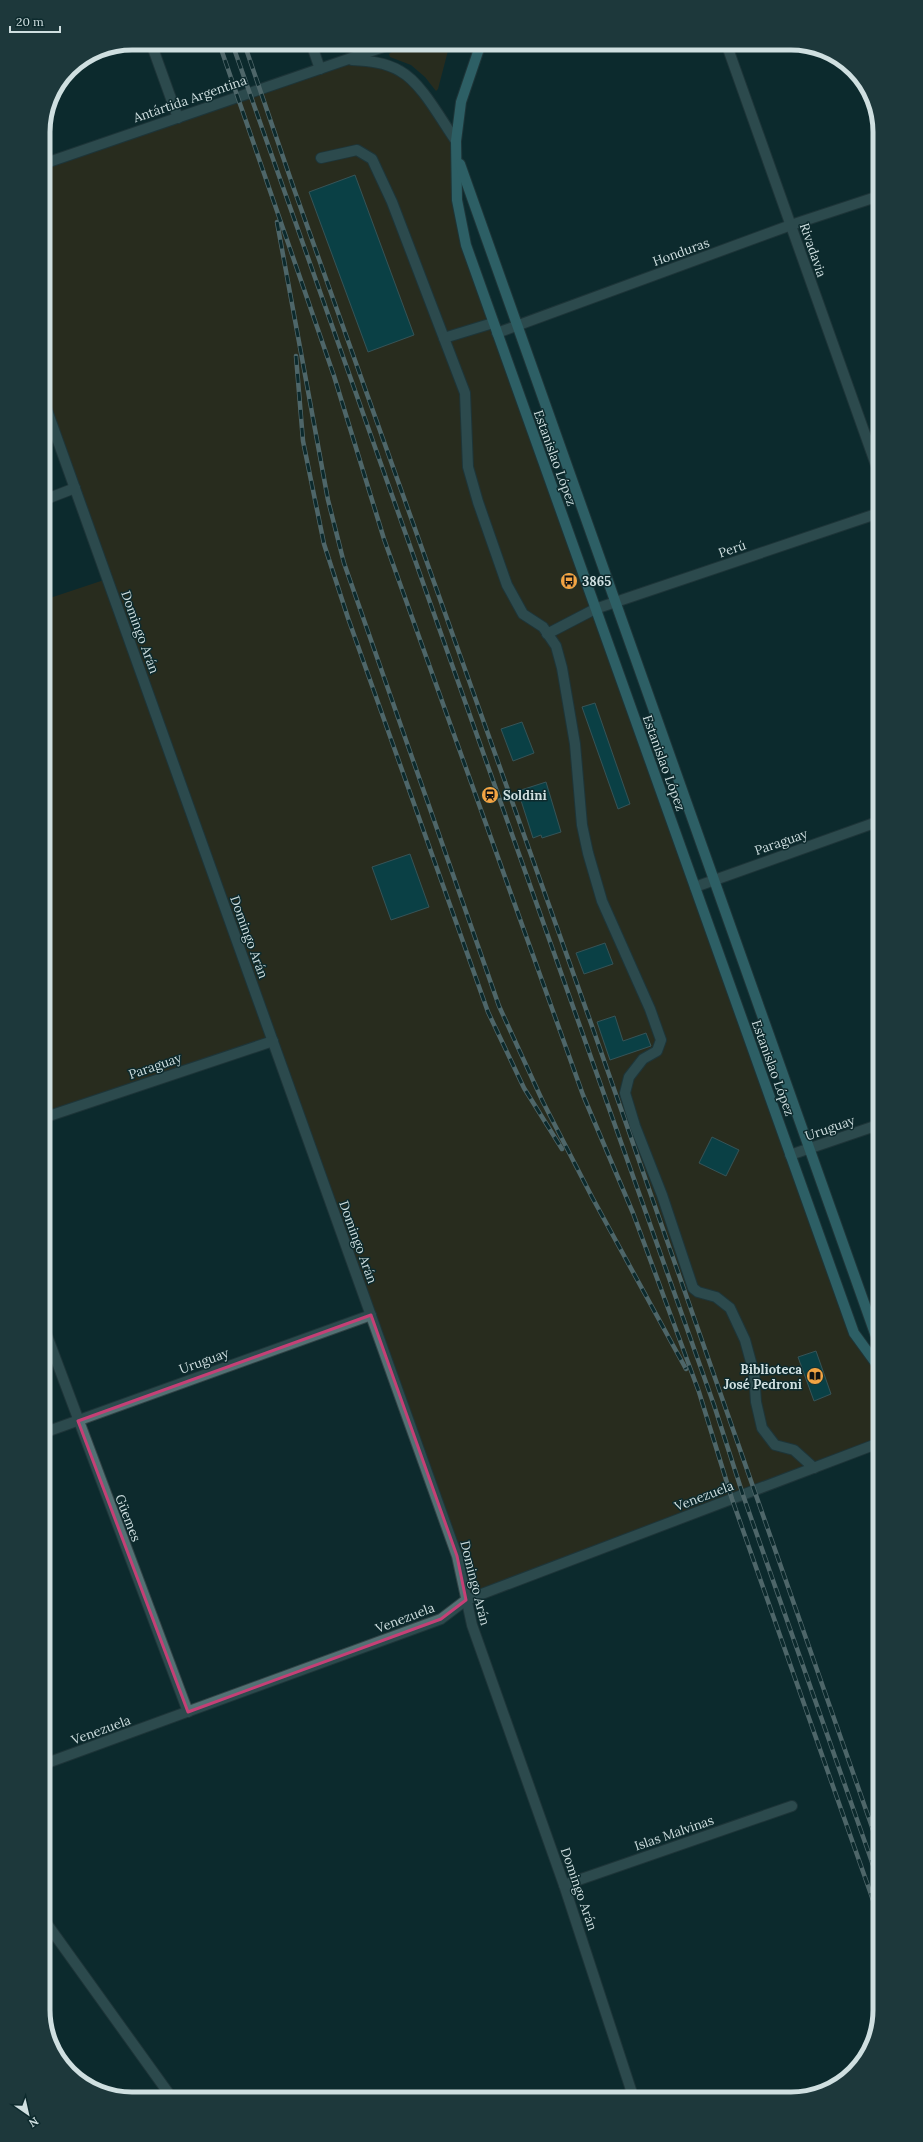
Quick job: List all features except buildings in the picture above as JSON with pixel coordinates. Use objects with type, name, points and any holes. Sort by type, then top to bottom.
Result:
[{"type":"main road","name":"Estanislao López","points":[[479,50],[461,102],[456,141],[458,158],[457,200],[466,245],[854,1333],[873,1359]]},
{"type":"main road","name":"Estanislao López","points":[[458,158],[873,1328]]},
{"type":"street","points":[[154,50],[178,118]]},
{"type":"street","points":[[313,50],[320,68]]},
{"type":"street","name":"Antártida Argentina","points":[[50,162],[374,50]]},
{"type":"street","name":"Rivadavia","points":[[728,50],[873,457]]},
{"type":"street","name":"Antártida Argentina","points":[[346,59],[374,61],[400,71],[418,87],[456,141]]},
{"type":"street","points":[[321,158],[357,150],[372,159],[392,202],[465,393],[468,467],[480,510],[507,585],[524,614],[543,627],[556,646],[562,668],[574,744],[582,825],[590,860],[602,902],[650,1009],[661,1040],[657,1051],[643,1059],[629,1077],[625,1093],[635,1126],[662,1196],[693,1288],[698,1292],[716,1297],[730,1308],[745,1340],[754,1373],[756,1402],[762,1428],[775,1445],[794,1450],[814,1468]]},
{"type":"street","name":"Honduras","points":[[497,333],[791,226],[873,198]]},
{"type":"street","points":[[444,338],[493,323]]},
{"type":"street","name":"Domingo Arán","points":[[50,419],[457,1556],[472,1625],[564,1885],[632,2092]]},
{"type":"street","points":[[50,498],[75,488]]},
{"type":"street","name":"Perú","points":[[547,634],[595,609],[873,515]]},
{"type":"street","name":"Paraguay","points":[[695,887],[873,823]]},
{"type":"street","name":"Paraguay","points":[[50,1116],[273,1040]]},
{"type":"street","name":"Uruguay","points":[[790,1155],[873,1127]]},
{"type":"street","name":"Uruguay","points":[[50,1431],[371,1315]]},
{"type":"street","name":"Güemes","points":[[50,1344],[188,1712]]},
{"type":"street","name":"Venezuela","points":[[50,1762],[441,1618],[466,1600],[873,1445]]},
{"type":"street","name":"Islas Malvinas","points":[[564,1885],[792,1806]]},
{"type":"street","points":[[50,1928],[168,2092]]},
{"type":"highlighted area","points":[[371,1315],[457,1556],[466,1600],[441,1619],[188,1712],[78,1421]]},
{"type":"shaded area","points":[[394,50],[448,50],[438,89],[436,91],[425,77],[411,65],[390,57],[389,54]]},
{"type":"shaded area","points":[[346,59],[400,71],[456,141],[466,245],[854,1333],[873,1359],[873,1445],[466,1600],[457,1556],[273,1041],[50,1116],[50,598],[107,579],[50,419],[50,162]]},
{"type":"railway","points":[[221,50],[334,376],[384,539],[583,1095],[633,1213],[699,1392],[732,1499],[873,1900]]},
{"type":"railway","points":[[234,50],[714,1405],[743,1495],[873,1865]]},
{"type":"railway","points":[[246,50],[294,189],[592,1026],[873,1830]]},
{"type":"railway","points":[[277,222],[328,500],[344,563],[499,1006],[543,1102],[592,1197],[686,1369]]},
{"type":"railway","points":[[296,356],[303,441],[324,544],[348,618],[488,1012],[524,1088],[562,1149]]},
{"type":"place","name":"3865","points":[[569,581]]},
{"type":"place","name":"Soldini","points":[[490,795]]},
{"type":"place","name":"Biblioteca José Pedroni","points":[[815,1376]]}]
